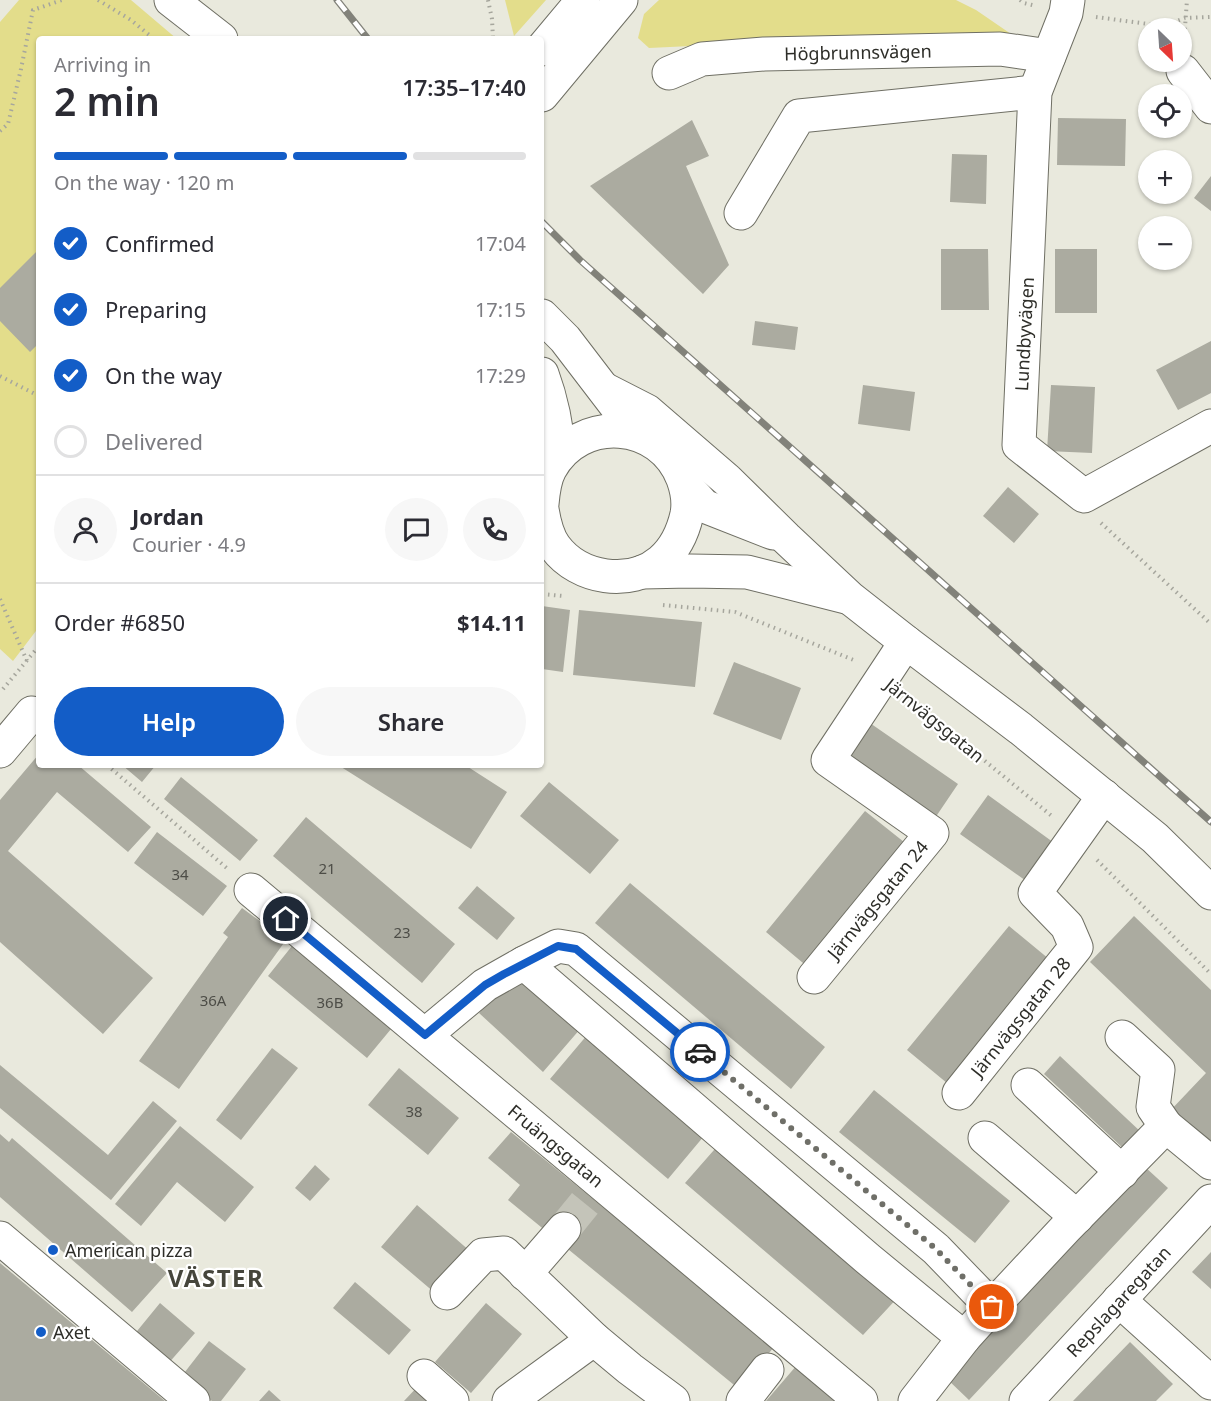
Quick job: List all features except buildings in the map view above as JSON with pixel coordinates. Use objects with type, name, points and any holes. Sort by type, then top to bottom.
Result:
[{"type":"main road","points":[[171,0],[217,36]]},
{"type":"main road","points":[[544,47],[583,0]]},
{"type":"main road","points":[[544,93],[621,0]]},
{"type":"main road","name":"Lundbyvägen","points":[[1067,6],[1035,92],[1019,445],[1084,496]]},
{"type":"main road","name":"Högbrunnsvägen","points":[[669,73],[702,59],[764,54],[1000,49],[1049,56]]},
{"type":"main road","points":[[1184,72],[1211,107]]},
{"type":"main road","points":[[741,213],[799,116],[1035,92]]},
{"type":"main road","points":[[544,318],[565,339],[636,434]]},
{"type":"main road","points":[[544,379],[551,398],[560,455]]},
{"type":"main road","points":[[604,389],[647,411],[727,480],[850,598],[1021,729],[1104,796],[1155,838],[1211,893]]},
{"type":"main road","points":[[1084,496],[1211,426]]},
{"type":"main road","points":[[544,489],[549,470],[560,455],[576,441],[595,433],[615,430],[636,434],[654,441],[668,453],[680,469],[686,486],[688,507],[684,528],[675,546],[660,562],[642,572]]},
{"type":"main road","points":[[686,486],[704,507],[786,538]]},
{"type":"main road","points":[[544,512],[546,528],[555,547],[556,561],[593,574],[618,577],[642,572],[747,572],[850,598]]},
{"type":"main road","name":"Järnvägsgatan 24","points":[[814,977],[932,833],[828,760],[906,642]]},
{"type":"main road","points":[[0,751],[32,713]]},
{"type":"main road","name":"Järnvägsgatan 28","points":[[959,1093],[1076,947],[1066,926],[1035,893],[1104,796]]},
{"type":"main road","name":"Fruängsgatan","points":[[251,890],[425,1035],[596,1190],[861,1401]]},
{"type":"main road","points":[[425,1035],[485,985],[558,946],[576,949],[936,1249],[992,1307]]},
{"type":"main road","points":[[524,963],[868,1259],[964,1338]]},
{"type":"main road","points":[[1122,1037],[1158,1070],[1153,1107],[1166,1126],[1211,1163]]},
{"type":"main road","points":[[1028,1085],[1122,1172]]},
{"type":"main road","points":[[723,1134],[757,1100]]},
{"type":"main road","points":[[915,1401],[964,1338],[992,1307],[1166,1126]]},
{"type":"main road","points":[[985,1138],[1077,1217]]},
{"type":"main road","name":"Repslagaregatan","points":[[1026,1401],[1211,1201]]},
{"type":"main road","points":[[525,1274],[564,1229]]},
{"type":"main road","points":[[0,1238],[193,1401]]},
{"type":"main road","points":[[447,1293],[483,1255],[504,1253],[594,1339],[673,1401]]},
{"type":"main road","points":[[1119,1300],[1211,1383]]},
{"type":"main road","points":[[509,1401],[594,1339]]},
{"type":"main road","points":[[743,1401],[767,1370]]},
{"type":"main road","points":[[424,1376],[452,1401]]},
{"type":"path","points":[[0,131],[8,124],[33,10],[62,0]]},
{"type":"path","points":[[98,0],[131,20],[150,36]]},
{"type":"path","points":[[488,0],[493,36]]},
{"type":"path","points":[[1020,0],[1024,3],[1067,6],[1138,21]]},
{"type":"path","points":[[1187,0],[1185,18],[1211,17]]},
{"type":"path","points":[[0,376],[36,394]]},
{"type":"path","points":[[1084,496],[1092,515],[1211,624]]},
{"type":"path","points":[[0,599],[27,661]]},
{"type":"path","name":"Järnvägsgatan","points":[[657,605],[735,612],[870,667],[1050,814],[1211,974]]},
{"type":"path","points":[[0,687],[3,689],[36,650]]},
{"type":"path","points":[[110,768],[251,890]]},
{"type":"shaded area","points":[[19,0],[131,0],[173,36],[36,36],[36,631],[13,661],[0,649],[0,22]]},
{"type":"shaded area","points":[[505,0],[546,0],[514,36]]},
{"type":"shaded area","points":[[659,0],[956,0],[976,10],[1011,34],[881,37],[649,48],[638,38],[644,14]]},
{"type":"tunnel","points":[[564,1229],[590,1197]]},
{"type":"railway","points":[[337,0],[366,36]]},
{"type":"railway","points":[[544,224],[580,260],[1211,822]]},
{"type":"way so far","points":[[700,1052],[936,1249],[992,1307]]},
{"type":"place","name":"American pizza","points":[[53,1250]]},
{"type":"place","name":"Axet","points":[[41,1332]]},
{"type":"district","name":"VÄSTER","points":[[216,1277]]},
{"type":"route","points":[[286,919],[425,1035],[485,985],[558,946],[576,949],[700,1052]]}]
